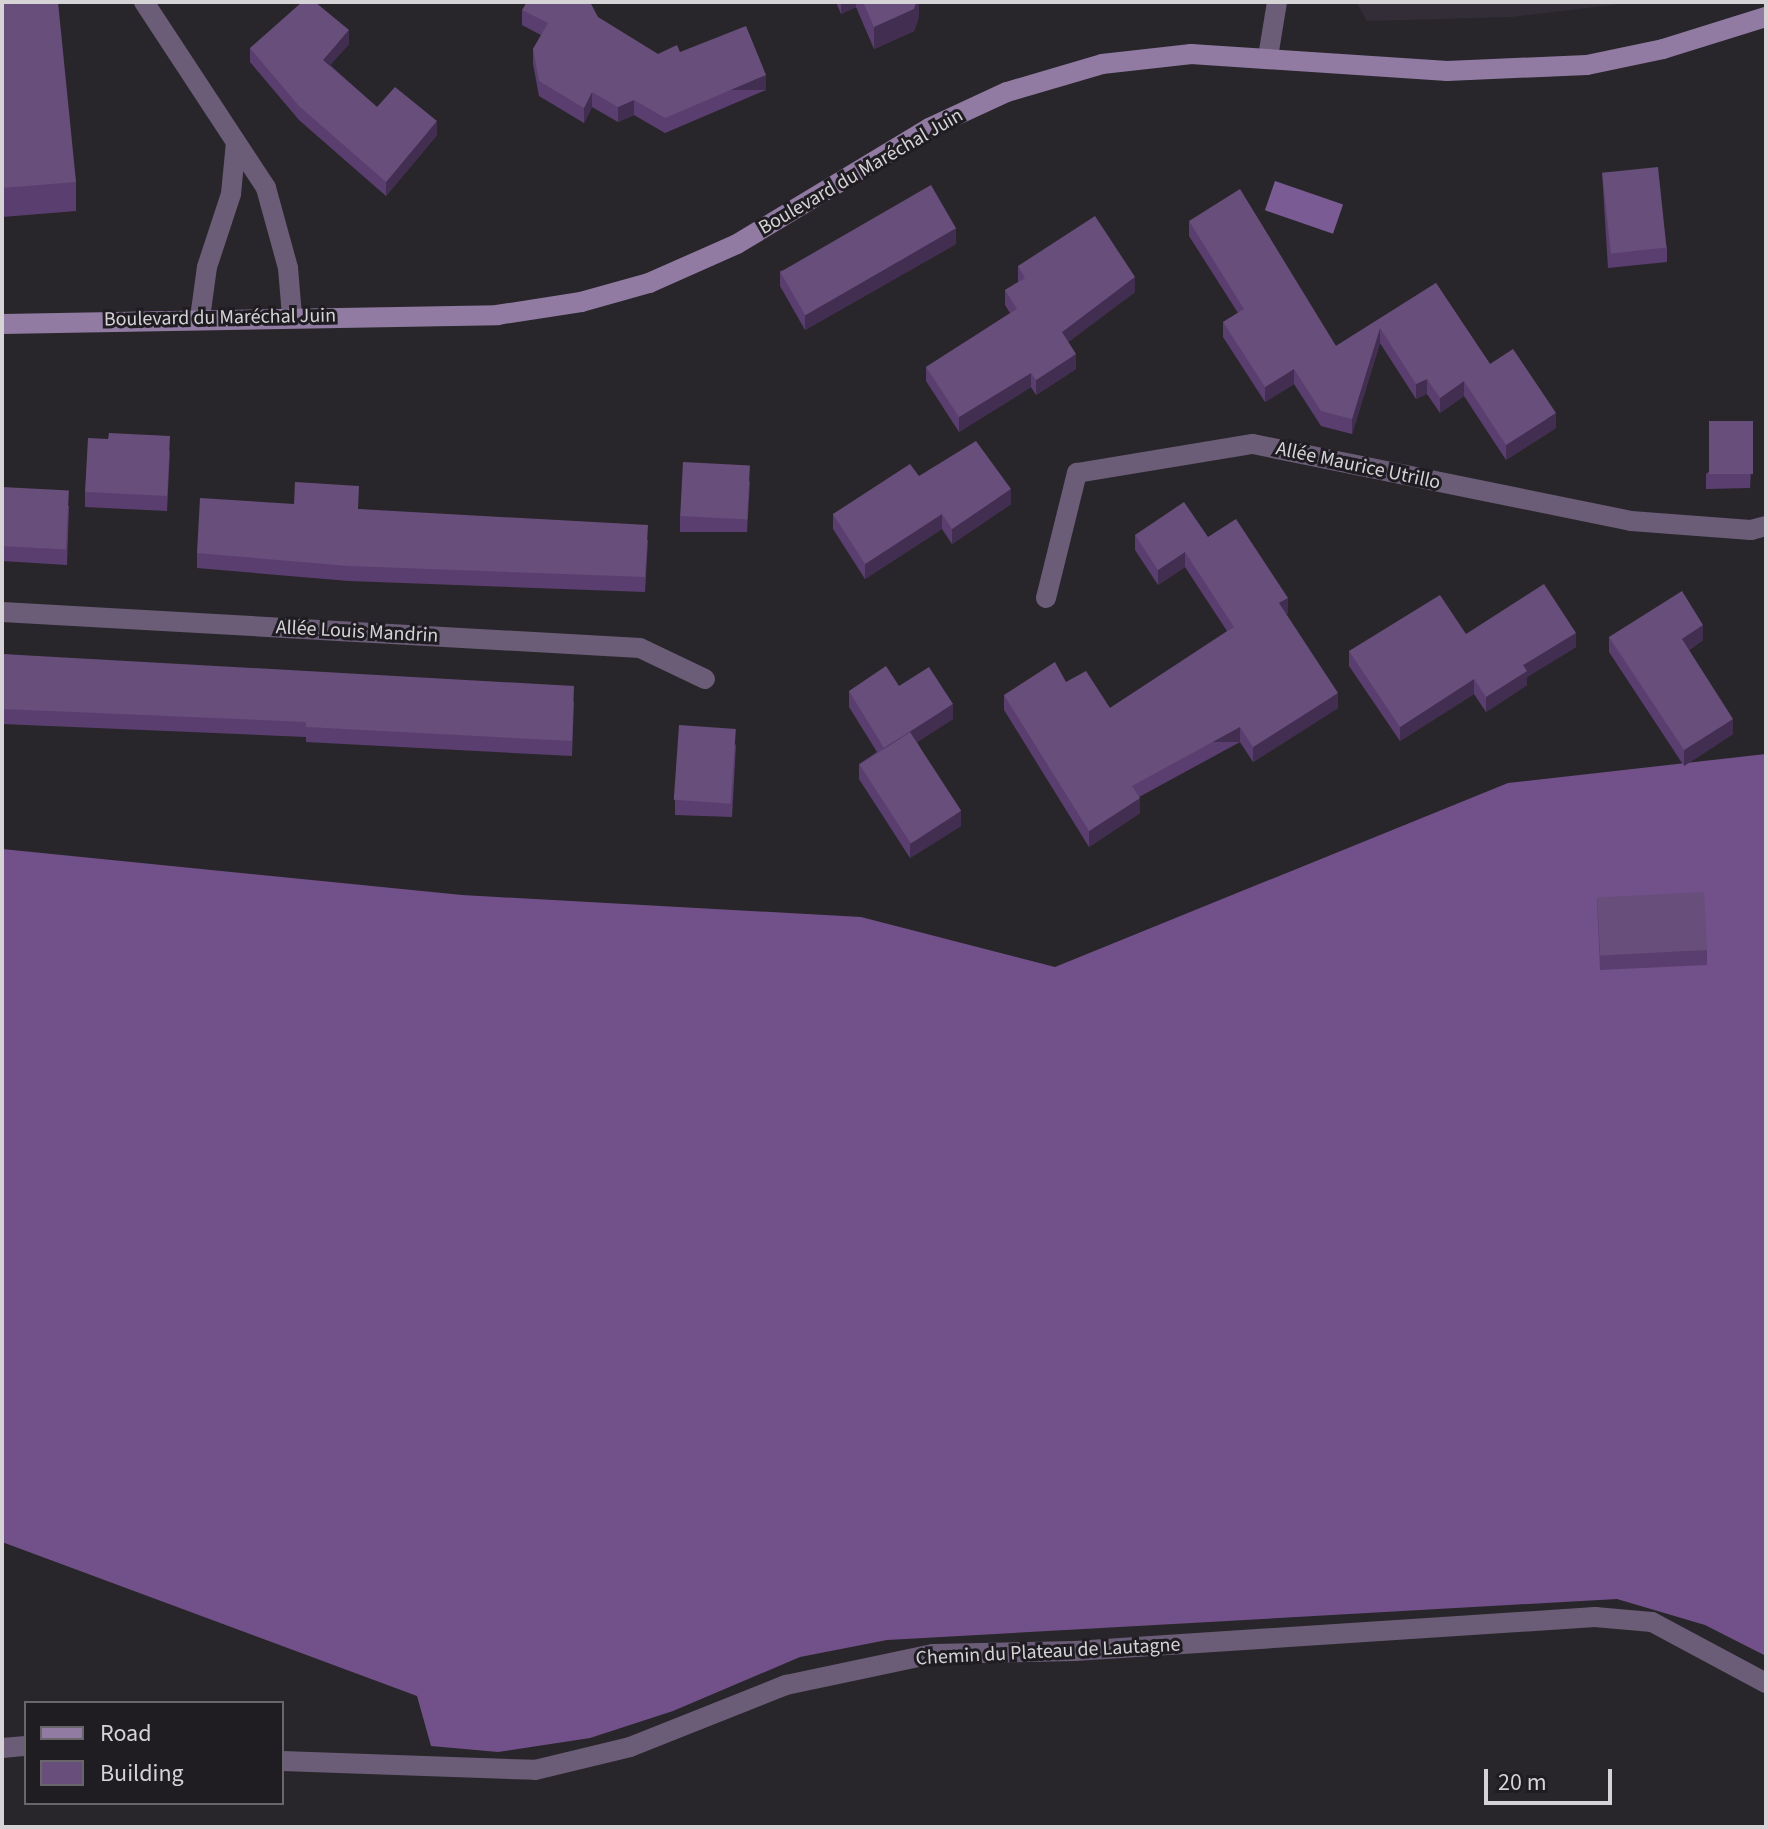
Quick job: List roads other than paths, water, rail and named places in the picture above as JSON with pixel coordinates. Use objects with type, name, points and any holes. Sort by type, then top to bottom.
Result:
[{"type":"main road","name":"Boulevard du Maréchal Juin","points":[[2,324],[292,316],[497,315],[581,302],[649,283],[737,244],[929,128],[1007,92],[1102,64],[1191,54],[1447,71],[1587,65],[1663,49],[1766,17]]},
{"type":"street","points":[[144,2],[266,188],[288,268],[292,316]]},
{"type":"street","points":[[1268,57],[1277,2]]},
{"type":"street","points":[[200,318],[207,267],[231,194],[236,142]]},
{"type":"street","name":"Allée Maurice Utrillo","points":[[1046,598],[1077,473],[1253,444],[1631,521],[1751,530],[1766,526]]},
{"type":"street","name":"Allée Louis Mandrin","points":[[2,612],[640,648],[705,679]]},
{"type":"street","name":"Chemin du Plateau de Lautagne","points":[[284,1761],[535,1770],[630,1747],[786,1685],[933,1654],[1075,1651],[1595,1617],[1652,1622],[1766,1683]]},
{"type":"street","points":[[2,1748],[24,1746]]}]
